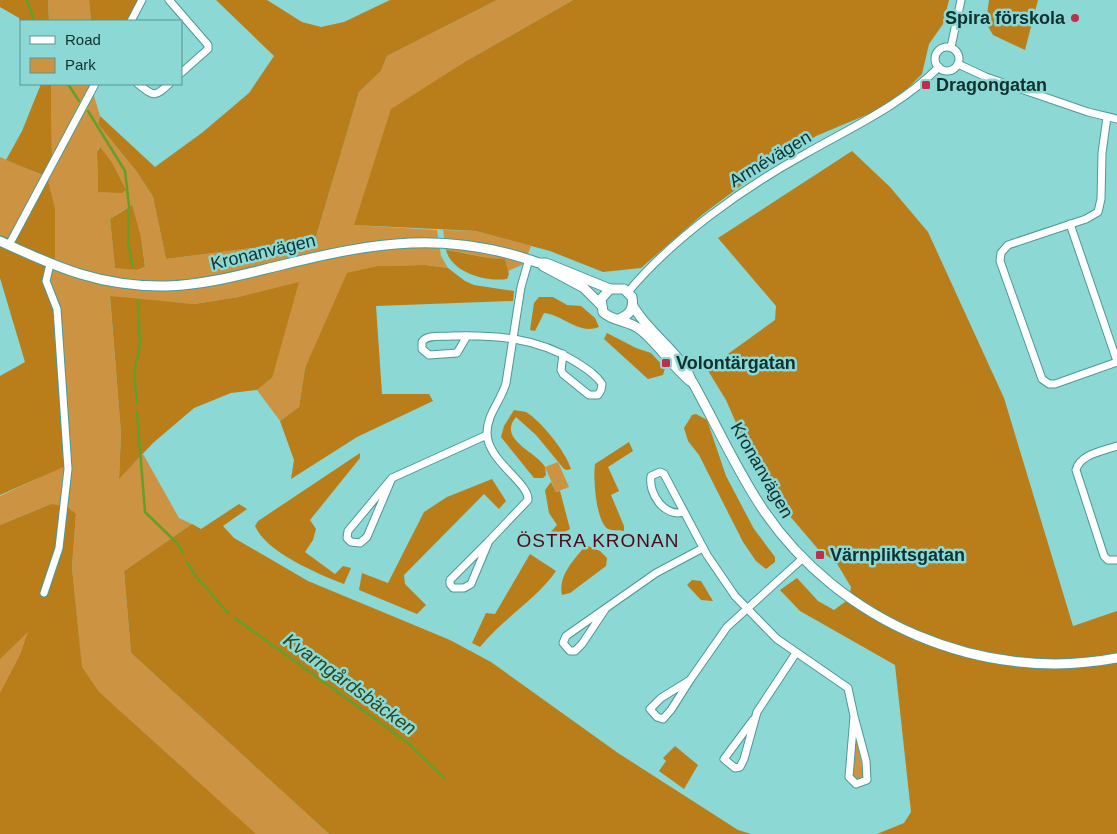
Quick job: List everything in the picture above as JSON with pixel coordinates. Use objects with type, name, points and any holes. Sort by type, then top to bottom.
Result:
[{"type":"street","points":[[132,20],[142,0]]},
{"type":"street","points":[[169,0],[208,45],[208,49],[182,72]]},
{"type":"street","points":[[951,47],[961,0]]},
{"type":"street","points":[[943,47],[951,47],[959,55],[958,64],[953,70],[948,71],[939,67],[935,61],[937,53],[943,47]]},
{"type":"street","points":[[958,64],[986,78],[1117,119]]},
{"type":"street","name":"Armévägen","points":[[628,292],[648,270],[722,206],[788,163],[890,107],[919,86],[939,67]]},
{"type":"street","points":[[4,243],[94,85]]},
{"type":"street","points":[[139,85],[153,95],[168,85]]},
{"type":"street","points":[[1070,224],[1117,362],[1055,384],[1045,382],[1042,379],[1001,266],[1001,253],[1008,245],[1070,224],[1092,217],[1100,207],[1102,153],[1107,117]]},
{"type":"street","name":"Kronanvägen","points":[[4,243],[50,264],[89,278],[139,285],[168,286],[231,277],[357,247],[435,241],[486,248],[529,259],[584,288],[601,305]]},
{"type":"street","points":[[489,541],[471,584],[464,588],[453,588],[450,580],[526,503],[528,497],[526,490],[495,456],[487,434],[490,416],[503,392],[521,287],[529,259]]},
{"type":"street","name":"Kronanvägen","points":[[539,263],[551,264],[610,289]]},
{"type":"street","points":[[44,593],[59,548],[68,469],[57,309],[46,281],[50,264]]},
{"type":"street","points":[[620,288],[628,292],[632,297],[633,306],[629,314],[620,319],[607,316],[601,305],[603,295],[610,289],[620,288]]},
{"type":"street","name":"Kronanvägen","points":[[633,306],[640,319],[687,370],[762,509],[802,559],[845,595],[878,616],[926,640],[959,650],[1005,660],[1047,664],[1117,658]]},
{"type":"street","name":"Kronanvägen","points":[[620,319],[642,331],[692,382]]},
{"type":"street","points":[[467,336],[460,350],[455,354],[429,355],[422,348],[422,342],[428,337],[467,336],[513,338],[547,347],[563,354],[586,368],[600,381],[602,387],[598,395],[589,395],[563,374],[561,370],[563,354]]},
{"type":"street","points":[[392,478],[367,537],[360,543],[351,542],[347,538],[348,531],[392,478],[487,434]]},
{"type":"street","points":[[1117,446],[1083,458],[1078,463],[1076,470],[1104,556],[1108,560],[1117,560]]},
{"type":"street","points":[[684,512],[670,513],[663,508],[652,489],[651,476],[660,472],[664,474],[703,548],[735,596],[777,639],[847,686],[851,692],[854,716],[866,761],[867,780],[856,784],[849,777],[854,716]]},
{"type":"street","points":[[606,608],[582,644],[575,651],[570,651],[563,643],[566,636],[606,608],[656,574],[703,548]]},
{"type":"street","points":[[690,680],[655,703],[650,709],[654,714],[663,719],[727,627],[802,559]]},
{"type":"street","points":[[753,720],[744,759],[740,767],[734,768],[724,760],[753,720],[796,653]]},
{"type":"green space","points":[[48,0],[89,0],[91,20],[49,20]]},
{"type":"green space","points":[[497,0],[573,0],[468,60],[354,225],[437,230],[441,256],[448,268],[425,265],[378,266],[305,368],[299,407],[280,421],[257,390],[272,378],[239,297],[194,304],[110,297],[121,433],[119,478],[143,454],[179,518],[192,524],[124,571],[131,653],[329,834],[0,834],[0,533],[81,660],[72,567],[76,514],[51,504],[0,525],[0,496],[68,464],[10,238],[0,235],[0,157],[46,177],[52,164],[51,85],[95,85],[92,89],[100,116],[98,124],[137,172],[153,197],[166,259],[315,240],[359,92],[381,71],[387,56]],"holes":[[[99,147],[111,161],[98,191],[97,152]],[[131,205],[141,237],[145,267],[137,270],[115,267],[110,219]]]},
{"type":"green space","points":[[443,230],[476,231],[531,246],[524,264],[508,271],[505,260],[446,250]]},
{"type":"green space","points":[[558,462],[569,487],[556,492],[545,467]]},
{"type":"green space","points":[[857,741],[864,777],[857,780],[852,775],[854,742]]},
{"type":"shaded area","points":[[0,0],[48,0],[49,20],[20,21],[19,18],[0,7]]},
{"type":"shaded area","points":[[89,0],[142,0],[132,20],[91,20]]},
{"type":"shaded area","points":[[216,0],[267,0],[302,22],[321,27],[344,22],[390,0],[497,0],[387,56],[381,71],[359,92],[315,240],[166,259],[153,197],[137,172],[98,124],[100,116],[155,167],[203,132],[249,93],[274,56]]},
{"type":"shaded area","points":[[573,0],[949,0],[943,24],[929,44],[922,74],[908,88],[878,110],[816,136],[758,173],[703,214],[641,268],[603,272],[550,251],[476,231],[354,225],[391,109],[468,60]]},
{"type":"shaded area","points":[[989,0],[1038,0],[1025,50],[993,35],[986,23]]},
{"type":"shaded area","points":[[41,85],[51,85],[52,164],[47,177],[6,160],[22,131]]},
{"type":"shaded area","points":[[100,147],[111,161],[126,190],[122,193],[98,192],[97,152]]},
{"type":"shaded area","points":[[852,151],[890,187],[928,232],[1004,398],[1073,626],[1117,611],[1117,834],[877,834],[904,823],[911,812],[895,665],[800,611],[780,590],[797,578],[818,601],[834,610],[849,599],[851,587],[836,562],[818,549],[783,508],[748,450],[726,400],[707,369],[775,320],[776,306],[718,238]]},
{"type":"shaded area","points":[[47,177],[55,209],[55,261],[44,280],[55,304],[68,465],[0,495],[0,376],[25,362],[0,278],[0,235],[10,238]]},
{"type":"shaded area","points":[[132,205],[141,237],[145,267],[137,270],[115,268],[110,219]]},
{"type":"shaded area","points":[[446,250],[505,259],[509,274],[507,279],[489,279],[462,270],[449,258]]},
{"type":"shaded area","points":[[425,265],[448,268],[465,281],[474,285],[514,291],[513,301],[376,306],[382,394],[429,394],[433,401],[357,437],[291,479],[294,460],[280,421],[299,407],[305,368],[347,273],[378,266]]},
{"type":"shaded area","points":[[299,282],[272,378],[257,390],[231,393],[194,408],[153,443],[119,479],[121,433],[110,296],[194,304],[239,297]]},
{"type":"shaded area","points":[[539,297],[553,297],[567,305],[581,306],[595,318],[599,327],[591,329],[578,327],[558,317],[544,313],[535,331],[530,330],[534,303]]},
{"type":"shaded area","points":[[607,333],[636,348],[651,353],[665,368],[663,375],[648,379],[604,339]]},
{"type":"shaded area","points":[[514,410],[526,412],[539,422],[559,446],[571,469],[564,469],[536,435],[516,417],[511,425],[514,439],[545,467],[546,475],[543,478],[534,478],[501,437],[504,426]]},
{"type":"shaded area","points":[[696,414],[707,420],[726,476],[754,529],[775,557],[775,562],[766,569],[756,561],[743,542],[699,455],[688,441],[684,428],[692,415]]},
{"type":"shaded area","points":[[629,442],[633,451],[608,467],[619,491],[611,495],[624,526],[624,531],[610,530],[604,525],[598,509],[594,479],[595,464]]},
{"type":"shaded area","points":[[360,453],[360,458],[310,520],[316,529],[313,540],[305,552],[335,574],[343,566],[351,568],[344,584],[307,568],[281,553],[261,536],[255,526],[258,521]]},
{"type":"shaded area","points":[[492,479],[506,501],[499,509],[484,494],[404,575],[405,584],[426,605],[417,614],[359,590],[362,573],[388,583],[424,512],[447,497]]},
{"type":"shaded area","points":[[551,482],[556,492],[560,491],[570,529],[554,538],[549,534],[557,525],[549,513],[545,490]]},
{"type":"shaded area","points":[[51,504],[66,506],[76,514],[72,567],[82,667],[99,692],[256,834],[0,834],[0,693],[20,655],[28,632],[0,659],[0,525]]},
{"type":"shaded area","points":[[239,504],[247,509],[223,526],[234,538],[308,581],[450,640],[491,662],[618,753],[738,830],[751,834],[329,834],[131,653],[124,571],[192,524],[201,529]]},
{"type":"shaded area","points":[[586,545],[600,551],[607,558],[606,566],[570,593],[562,595],[562,581],[565,574]]},
{"type":"shaded area","points":[[530,554],[556,571],[548,582],[480,647],[472,643],[486,613],[495,614]]},
{"type":"shaded area","points":[[692,580],[701,581],[713,601],[701,600],[687,585]]},
{"type":"shaded area","points":[[675,746],[698,765],[684,789],[659,771],[666,761],[663,758]]},
{"type":"waterway","name":"Kvarngårdsbäcken","points":[[27,0],[34,20]]},
{"type":"waterway","name":"Kvarngårdsbäcken","points":[[69,85],[79,101]]},
{"type":"waterway","name":"Kvarngårdsbäcken","points":[[88,111],[125,171],[129,206],[128,242],[133,267]]},
{"type":"waterway","name":"Kvarngårdsbäcken","points":[[137,404],[134,373],[140,345],[138,301]]},
{"type":"waterway","name":"Kvarngårdsbäcken","points":[[137,412],[145,512],[177,543],[183,553]]},
{"type":"waterway","name":"Kvarngårdsbäcken","points":[[187,562],[195,575],[228,613]]},
{"type":"waterway","name":"Kvarngårdsbäcken","points":[[235,618],[408,743],[444,778]]},
{"type":"place","name":"Spira förskola","points":[[1075,18]]},
{"type":"place","name":"Dragongatan","points":[[926,85]]},
{"type":"place","name":"Volontärgatan","points":[[666,363]]},
{"type":"place","name":"Värnpliktsgatan","points":[[820,555]]},
{"type":"district","name":"ÖSTRA KRONAN","points":[[598,540]]}]
